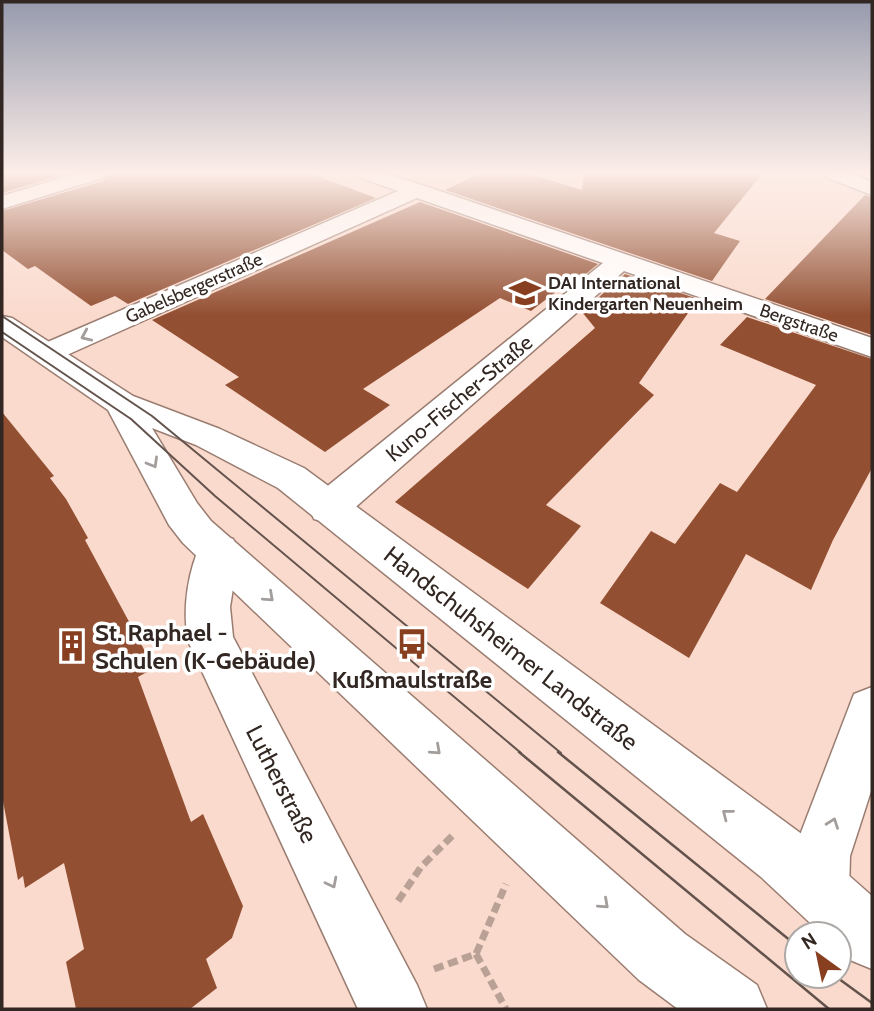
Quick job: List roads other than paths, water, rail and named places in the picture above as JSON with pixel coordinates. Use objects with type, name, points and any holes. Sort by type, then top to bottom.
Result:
[{"type":"street","name":"Gabelsbergerstraße","points":[[47,353],[347,221]]},
{"type":"street","name":"Bergstraße","points":[[509,221],[872,348]]},
{"type":"street","name":"Kuno-Fischer-Straße","points":[[328,508],[622,260]]},
{"type":"street","name":"Handschuhsheimer Landstraße","points":[[2,324],[121,403],[208,437],[278,470],[782,856],[872,938]]},
{"type":"street","name":"Handschuhsheimer Landstraße","points":[[121,403],[183,514],[197,532],[662,957],[733,1009]]},
{"type":"street","name":"Lutherstraße","points":[[218,551],[208,594],[206,621],[211,641],[375,989]]},
{"type":"street","points":[[819,890],[821,856],[872,712]]},
{"type":"tram line","points":[[2,316],[152,416],[561,753]]},
{"type":"tram line","points":[[2,332],[131,419],[215,496],[521,753]]},
{"type":"tram line","points":[[519,752],[829,1009]]},
{"type":"tram line","points":[[558,752],[783,935]]},
{"type":"tram line","points":[[853,989],[872,1003]]},
{"type":"place","name":"DAI International Kindergarten Neuenheim","points":[[525,293]]},
{"type":"place","name":"Kußmaulstraße","points":[[412,644]]},
{"type":"place","name":"St. Raphael - Schulen (K-Gebäude)","points":[[72,646]]}]
